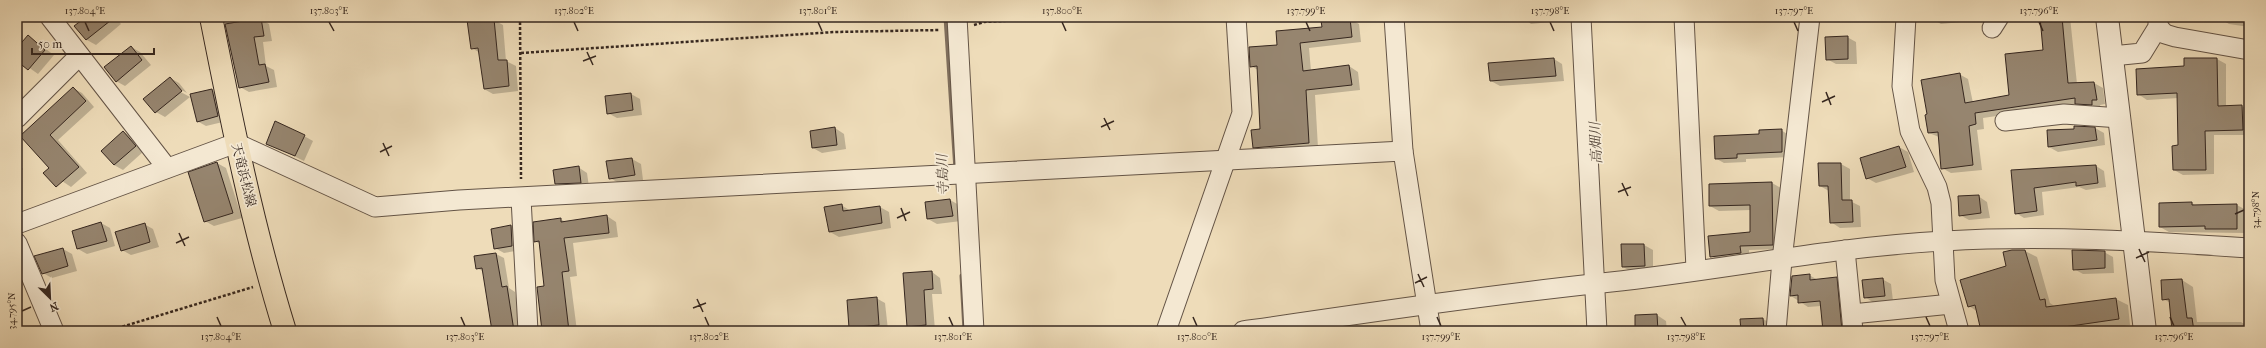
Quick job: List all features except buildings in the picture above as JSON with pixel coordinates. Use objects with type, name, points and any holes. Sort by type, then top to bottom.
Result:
[{"type":"main road","name":"天竜浜松線","points":[[211,17],[236,143],[270,282],[286,331]]},
{"type":"street","points":[[50,17],[167,168]]},
{"type":"street","points":[[1166,331],[1242,113],[1236,17]]},
{"type":"street","points":[[1394,17],[1403,152],[1431,331]]},
{"type":"street","points":[[1580,17],[1597,331]]},
{"type":"street","points":[[1684,17],[1696,269]]},
{"type":"street","points":[[1776,331],[1782,260],[1810,17]]},
{"type":"street","points":[[1906,17],[1902,86],[1910,131],[1937,187],[1941,203],[1945,280],[1959,331]]},
{"type":"street","points":[[2107,17],[2145,331]]},
{"type":"street","points":[[2112,56],[2142,53],[2158,22]]},
{"type":"street","points":[[2158,22],[2165,34],[2249,50]]},
{"type":"street","points":[[953,25],[959,175],[974,331]]},
{"type":"street","points":[[17,118],[79,56]]},
{"type":"street","points":[[2005,122],[2064,114],[2120,118]]},
{"type":"street","points":[[17,224],[236,143],[375,207],[1226,160],[1403,152]]},
{"type":"street","points":[[521,198],[528,331]]},
{"type":"street","points":[[1243,331],[1427,304],[1696,269],[1782,260],[1845,250],[1943,241],[2041,238],[2135,240],[2249,248]]},
{"type":"street","points":[[17,243],[54,331]]},
{"type":"street","points":[[1845,250],[1852,323],[1951,304]]},
{"type":"path","points":[[520,17],[521,198]]},
{"type":"path","points":[[521,53],[984,22],[1084,17]]},
{"type":"path","points":[[108,331],[270,282]]},
{"type":"waterway","name":"寺島川","points":[[946,17],[956,170]]},
{"type":"waterway","name":"寺島川","points":[[962,276],[965,331]]},
{"type":"water label","name":"高畑川","points":[[1596,143]]}]
